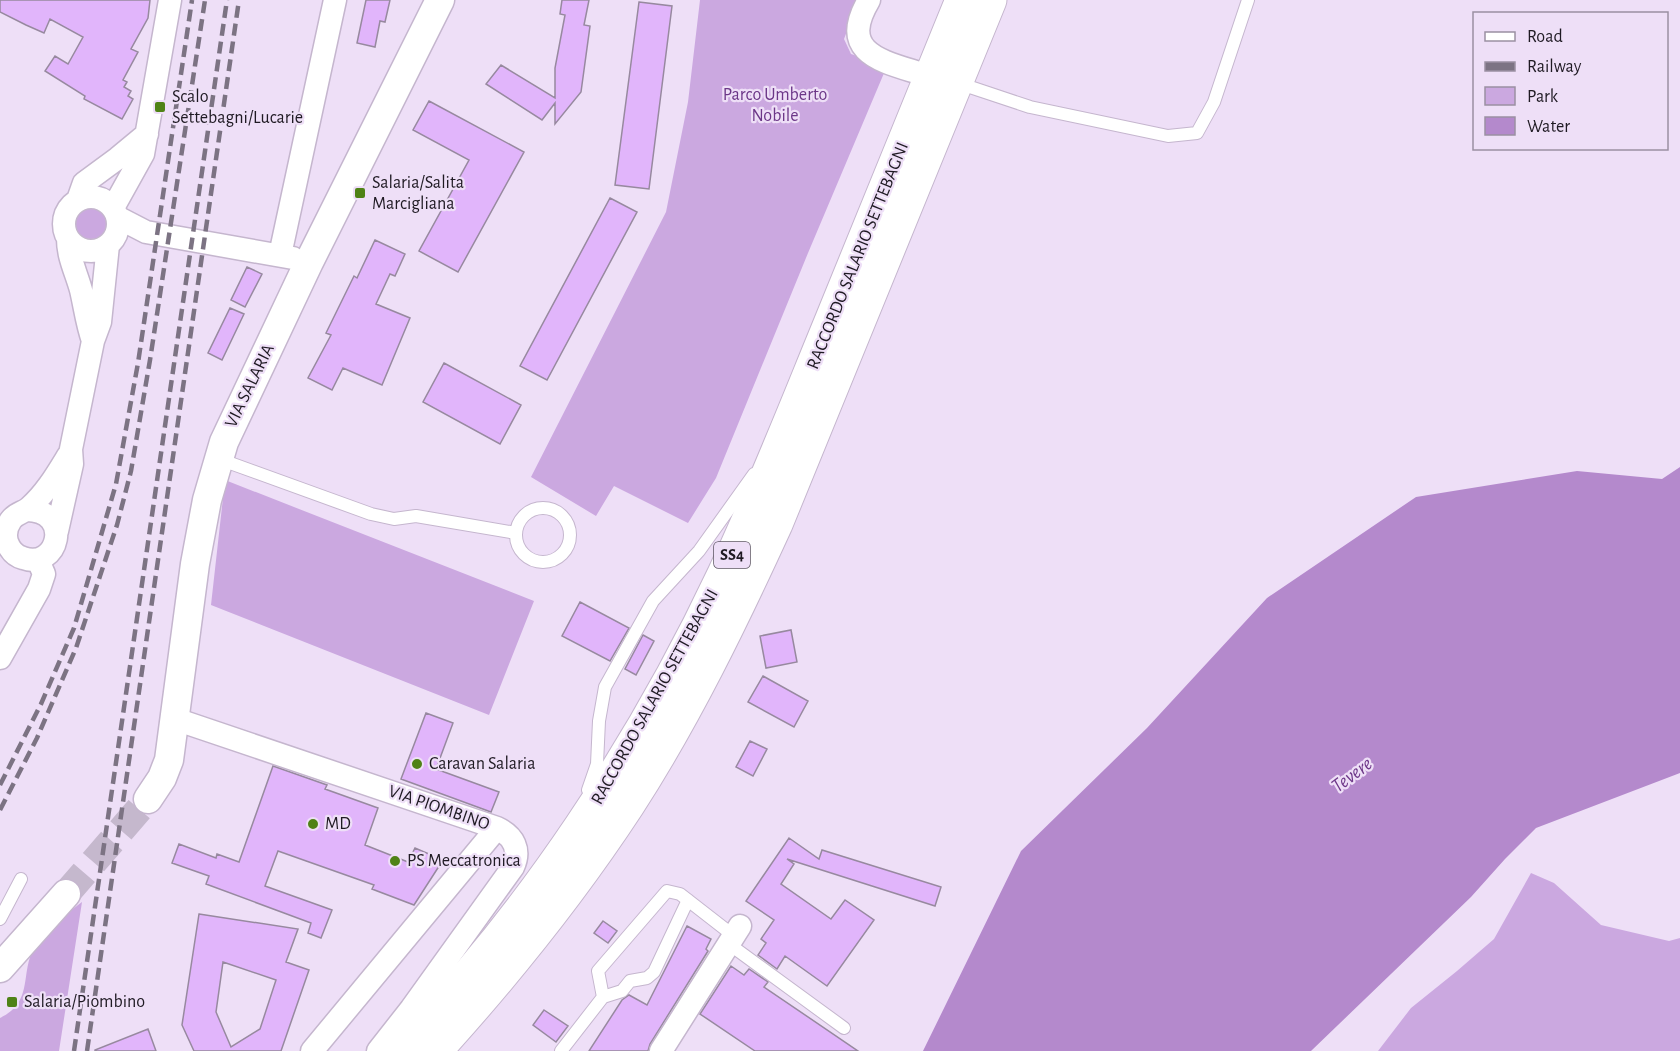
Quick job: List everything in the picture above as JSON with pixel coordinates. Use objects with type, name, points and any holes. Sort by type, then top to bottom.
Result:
[{"type":"main road","name":"RACCORDO SALARIO SETTEBAGNI","points":[[435,1051],[496,981],[589,860],[628,804],[667,739],[747,588],[776,525],[943,80],[962,0]]},
{"type":"main road","name":"RACCORDO SALARIO SETTEBAGNI","points":[[399,1051],[506,927],[563,851],[600,798],[684,654],[724,575],[943,80],[990,0]]},
{"type":"street","points":[[71,449],[47,489],[14,513],[7,528],[4,543],[20,558],[38,560],[53,549],[56,540],[72,464],[71,449],[93,341],[100,322],[113,227],[143,154],[170,0]]},
{"type":"street","points":[[280,255],[335,0]]},
{"type":"street","name":"VIA SALARIA","points":[[148,799],[167,766],[195,564],[218,458],[229,430],[309,262],[440,0]]},
{"type":"street","points":[[869,0],[861,14],[858,27],[859,41],[863,48],[875,57],[943,80]]},
{"type":"street","points":[[78,200],[84,183],[147,134]]},
{"type":"street","points":[[93,341],[80,288],[68,254],[68,239],[63,222],[70,206],[78,200],[93,197],[101,199],[113,227]]},
{"type":"street","points":[[113,227],[309,262]]},
{"type":"street","points":[[68,239],[82,250],[92,251],[113,227]]},
{"type":"street","points":[[14,513],[37,510],[46,514],[53,521],[57,531]]},
{"type":"street","points":[[0,658],[39,589],[44,574],[38,560]]},
{"type":"street","name":"VIA PIOMBINO","points":[[175,719],[497,828],[312,1051]]},
{"type":"street","points":[[378,1051],[411,1010],[513,867],[517,857],[515,844],[510,836],[497,828]]},
{"type":"street","points":[[0,968],[66,894]]},
{"type":"street","points":[[661,1051],[734,935]]},
{"type":"lane","points":[[943,80],[1030,107],[1168,136],[1197,133],[1214,102],[1248,0]]},
{"type":"lane","points":[[580,803],[592,780],[598,755],[599,721],[605,687],[653,601],[699,551],[784,435]]},
{"type":"lane","points":[[218,458],[371,514],[394,519],[416,516],[516,533]]},
{"type":"lane","points":[[545,508],[561,514],[567,521],[570,539],[568,548],[554,560],[536,561],[528,558],[521,551],[516,533],[522,518],[536,509],[545,508]]},
{"type":"lane","points":[[563,851],[565,834],[571,819]]},
{"type":"lane","points":[[0,919],[21,879]]},
{"type":"lane","points":[[603,998],[598,971],[667,891],[680,894],[734,935],[844,1028]]},
{"type":"lane","points":[[561,1051],[603,998],[622,991],[630,981],[646,978],[654,972],[688,900]]},
{"type":"green space","name":"Parco Umberto Nobile","points":[[700,0],[859,0],[844,39],[851,54],[887,66],[716,478],[688,523],[614,486],[596,516],[531,477],[666,212],[688,102]]},
{"type":"green space","points":[[91,207],[102,212],[107,223],[102,234],[91,239],[80,234],[75,223],[80,212]]},
{"type":"green space","points":[[225,480],[534,601],[489,715],[211,605]]},
{"type":"green space","points":[[1531,873],[1554,883],[1601,925],[1669,941],[1680,938],[1680,1051],[1378,1051],[1411,1008],[1494,939]]},
{"type":"green space","points":[[82,902],[59,1051],[0,1051],[0,1018],[11,1011],[23,994],[31,953],[41,937],[52,926]]},
{"type":"water","name":"Tevere","points":[[1680,467],[1680,773],[1536,828],[1471,897],[1311,1051],[923,1051],[1021,851],[1147,728],[1267,598],[1416,497],[1577,471],[1662,479]]},
{"type":"building","points":[[0,0],[150,0],[148,18],[131,49],[138,52],[123,80],[127,82],[124,87],[131,91],[128,96],[133,99],[122,119],[84,99],[85,96],[45,71],[55,56],[68,64],[83,37],[50,19],[44,33],[26,25],[0,12]]},
{"type":"building","points":[[366,0],[390,0],[385,22],[380,21],[375,47],[357,43]]},
{"type":"building","points":[[562,0],[589,0],[584,25],[590,26],[581,92],[555,124],[555,103],[542,120],[486,84],[501,65],[555,98],[555,68],[565,15],[560,14]]},
{"type":"building","points":[[639,2],[672,6],[649,189],[615,185]]},
{"type":"building","points":[[429,101],[524,152],[458,272],[419,251],[469,160],[413,130]]},
{"type":"building","points":[[610,198],[637,212],[547,380],[520,366]]},
{"type":"building","points":[[375,240],[405,254],[395,276],[390,274],[376,304],[410,318],[382,385],[343,368],[332,390],[308,378],[331,335],[326,333]]},
{"type":"building","points":[[247,267],[262,274],[245,307],[231,300]]},
{"type":"building","points":[[230,308],[244,314],[222,360],[208,353]]},
{"type":"building","points":[[444,363],[521,405],[500,444],[423,402]]},
{"type":"building","points":[[580,602],[629,628],[610,661],[562,636]]},
{"type":"building","points":[[791,630],[797,662],[766,668],[760,636]]},
{"type":"building","points":[[643,635],[654,641],[636,675],[625,669]]},
{"type":"building","points":[[763,676],[808,701],[794,727],[748,702]]},
{"type":"building","name":"Caravan Salaria","points":[[426,713],[453,723],[436,769],[499,792],[491,812],[401,779]]},
{"type":"building","points":[[750,741],[767,749],[753,776],[736,767]]},
{"type":"building","points":[[273,766],[327,785],[325,789],[378,808],[365,845],[408,862],[415,848],[443,860],[414,905],[372,889],[374,885],[278,851],[265,886],[332,910],[321,938],[308,933],[311,923],[206,884],[209,876],[172,863],[179,844],[216,858],[217,854],[239,862]]},
{"type":"building","points":[[789,838],[819,859],[822,850],[941,887],[935,906],[787,859],[794,864],[781,884],[831,919],[845,900],[874,920],[827,986],[785,956],[777,969],[758,955],[766,943],[761,939],[774,920],[746,901]]},
{"type":"building","points":[[199,914],[298,929],[286,962],[309,970],[281,1051],[194,1051],[182,1025]],"holes":[[[223,962],[276,980],[260,1029],[231,1047],[216,1012]]]},
{"type":"building","points":[[603,921],[617,931],[608,943],[594,933]]},
{"type":"building","points":[[687,926],[711,939],[706,949],[708,951],[650,1044],[648,1051],[589,1051],[622,1000],[629,995],[647,1005]]},
{"type":"building","points":[[731,966],[744,975],[749,969],[768,982],[764,987],[858,1051],[755,1051],[700,1014]]},
{"type":"building","points":[[544,1010],[568,1026],[556,1042],[533,1025]]},
{"type":"building","points":[[148,1029],[156,1051],[95,1051],[95,1050]]},
{"type":"tunnel","points":[[66,894],[148,799]]},
{"type":"railway","points":[[0,785],[41,704],[74,628],[116,484],[138,363],[192,0]]},
{"type":"railway","points":[[0,810],[37,738],[76,648],[117,525],[131,471],[205,0]]},
{"type":"railway","points":[[74,1051],[227,0]]},
{"type":"railway","points":[[87,1051],[239,0]]},
{"type":"place","name":"Scalo Settebagni/Lucarie","points":[[160,107]]},
{"type":"place","name":"Salaria/Salita Marcigliana","points":[[360,193]]},
{"type":"place","name":"Caravan Salaria","points":[[417,764]]},
{"type":"place","name":"MD","points":[[313,824]]},
{"type":"place","name":"PS Meccatronica","points":[[395,861]]},
{"type":"place","name":"Salaria/Piombino","points":[[12,1002]]}]
